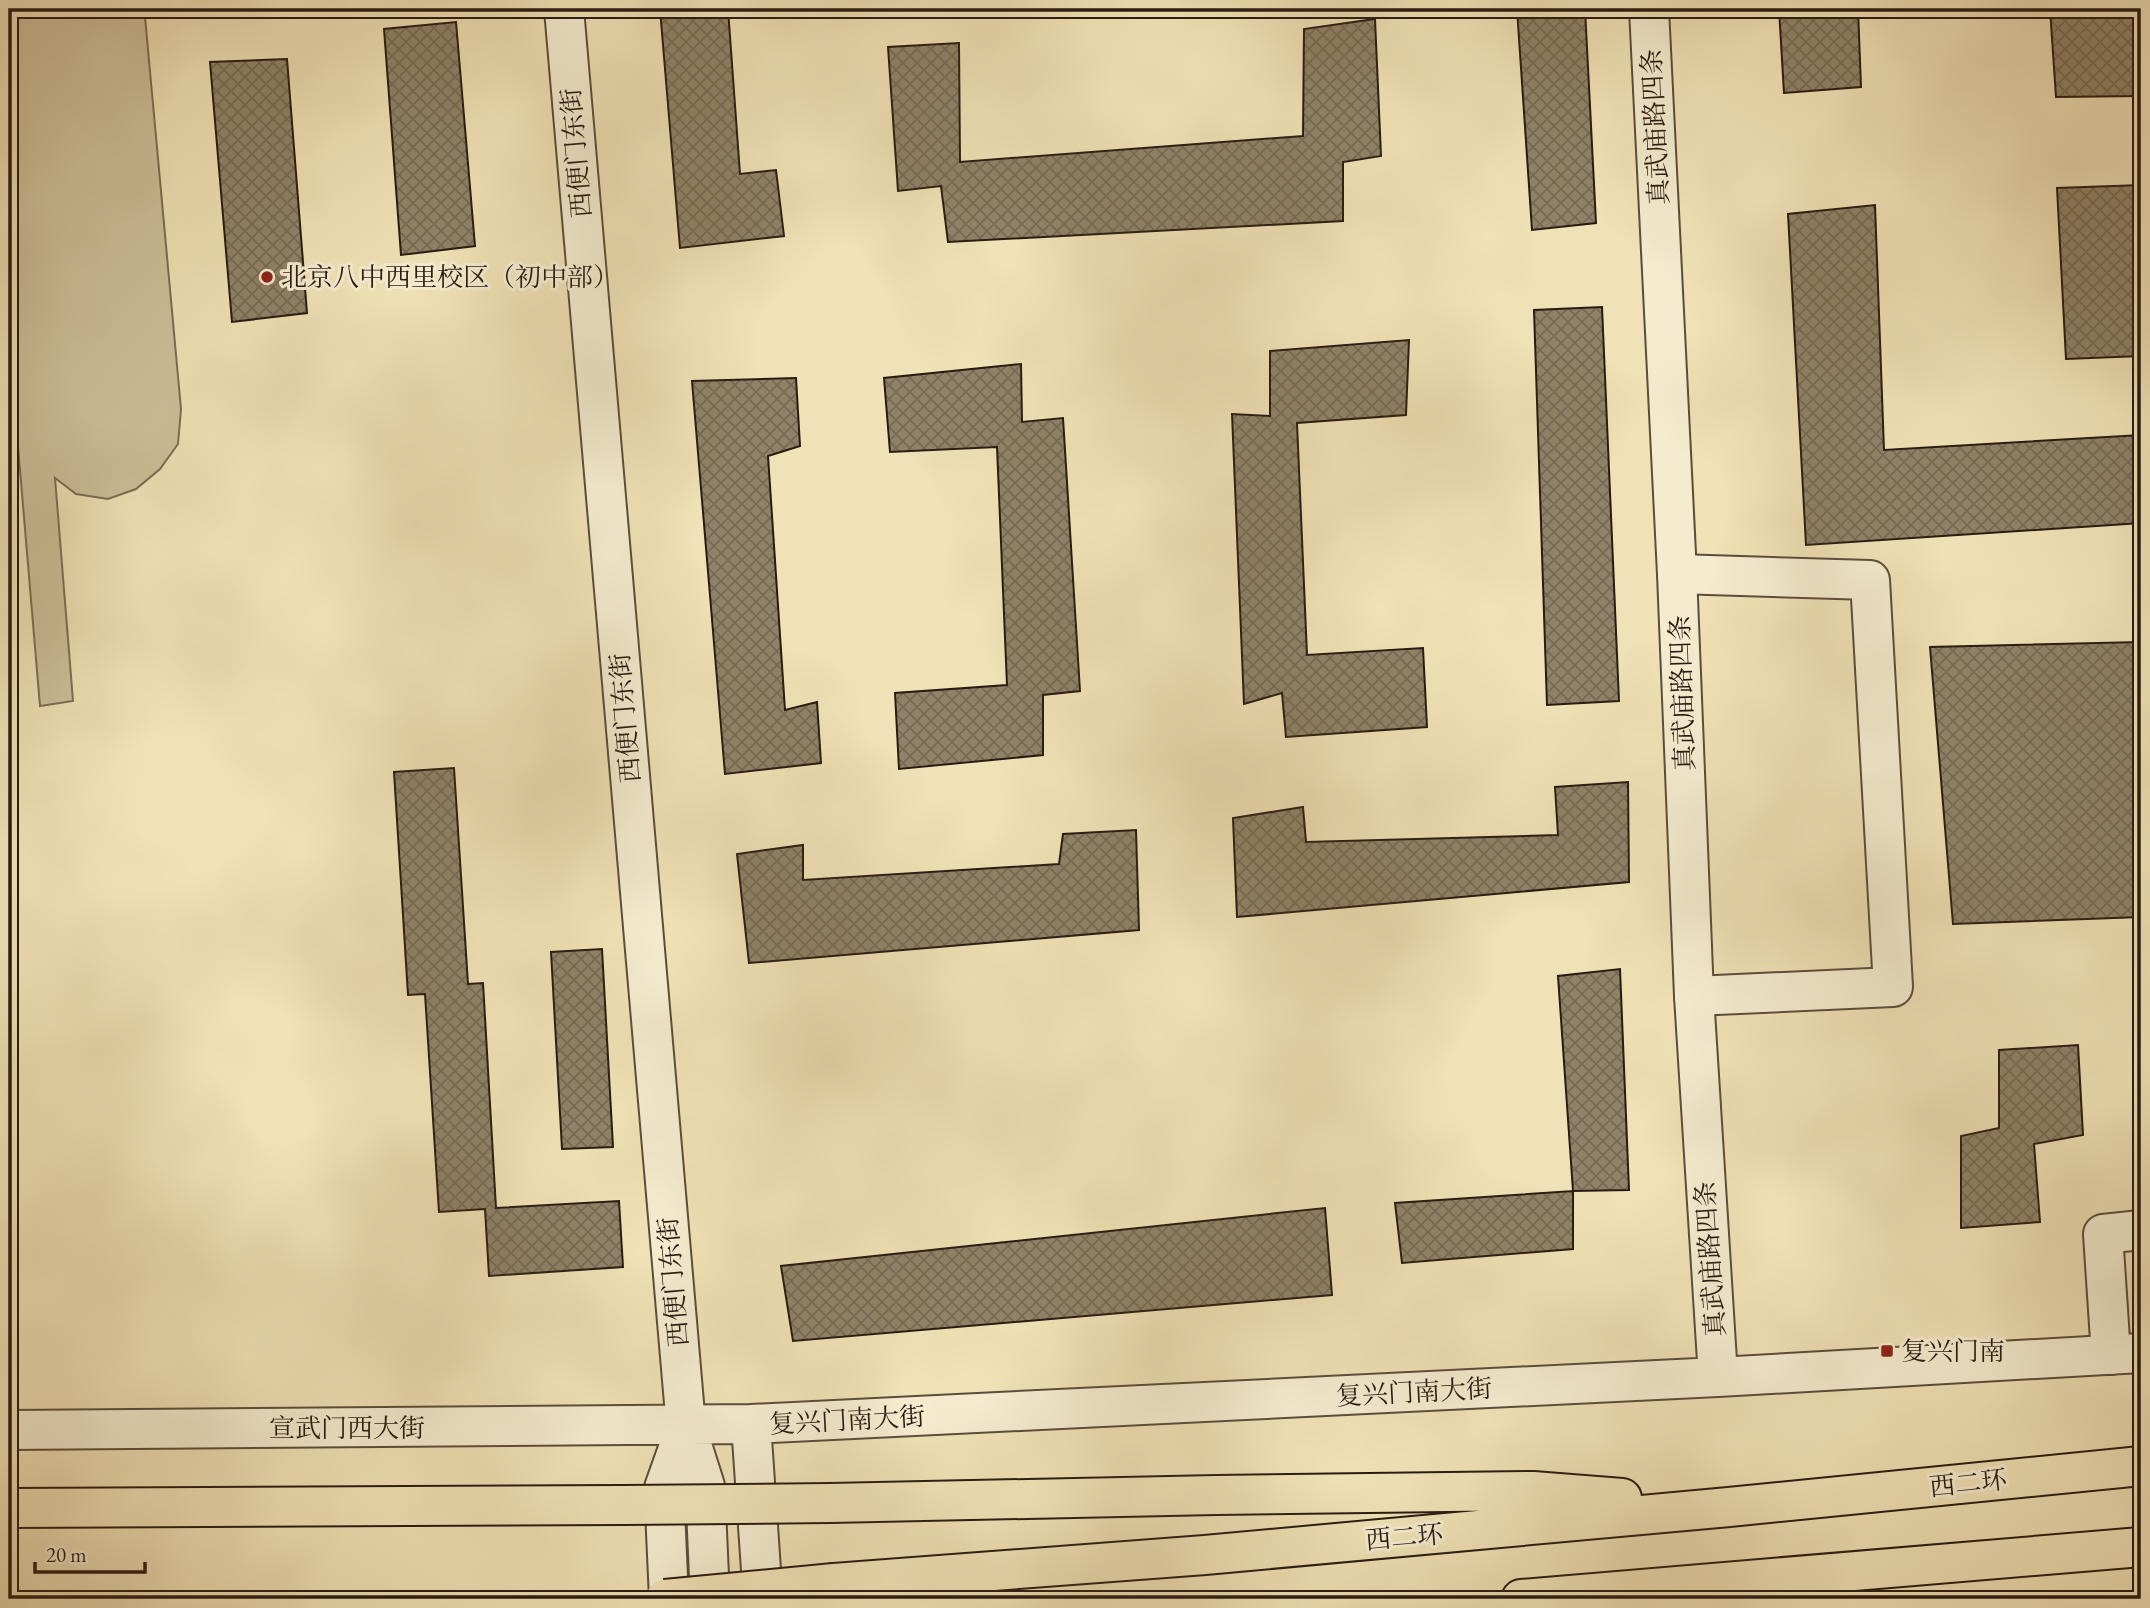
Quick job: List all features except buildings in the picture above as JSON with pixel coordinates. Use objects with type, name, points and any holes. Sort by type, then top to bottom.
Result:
[{"type":"highway","name":"西二环","points":[[667,1599],[834,1583],[1205,1555],[2141,1466]]},
{"type":"highway","points":[[9,1508],[830,1503],[1533,1491],[1729,1507]]},
{"type":"highway","points":[[1521,1599],[2141,1547]]},
{"type":"highway","points":[[1600,1599],[1644,1589]]},
{"type":"street","name":"西便门东街","points":[[564,9],[686,1426],[705,1486],[710,1599]]},
{"type":"street","name":"真武庙路四条","points":[[1649,9],[1677,574],[1694,996],[1717,1377]]},
{"type":"street","points":[[1677,574],[1870,580],[1893,987],[1694,996]]},
{"type":"street","points":[[2126,1354],[2103,1234],[2141,1230]]},
{"type":"street","name":"复兴门南大街","points":[[686,1426],[1717,1377],[2126,1354]]},
{"type":"street","points":[[751,1424],[763,1599]]},
{"type":"street","name":"西便门东街","points":[[667,1599],[664,1488],[686,1426]]},
{"type":"street","name":"宣武门西大街","points":[[9,1430],[686,1426]]},
{"type":"shaded area","points":[[9,9],[139,9],[145,17],[181,409],[178,444],[160,469],[136,489],[108,499],[76,494],[55,478],[73,701],[40,706],[9,340]]},
{"type":"place","name":"北京八中西里校区（初中部）","points":[[267,277]]},
{"type":"place","name":"复兴门南","points":[[1887,1351]]}]
